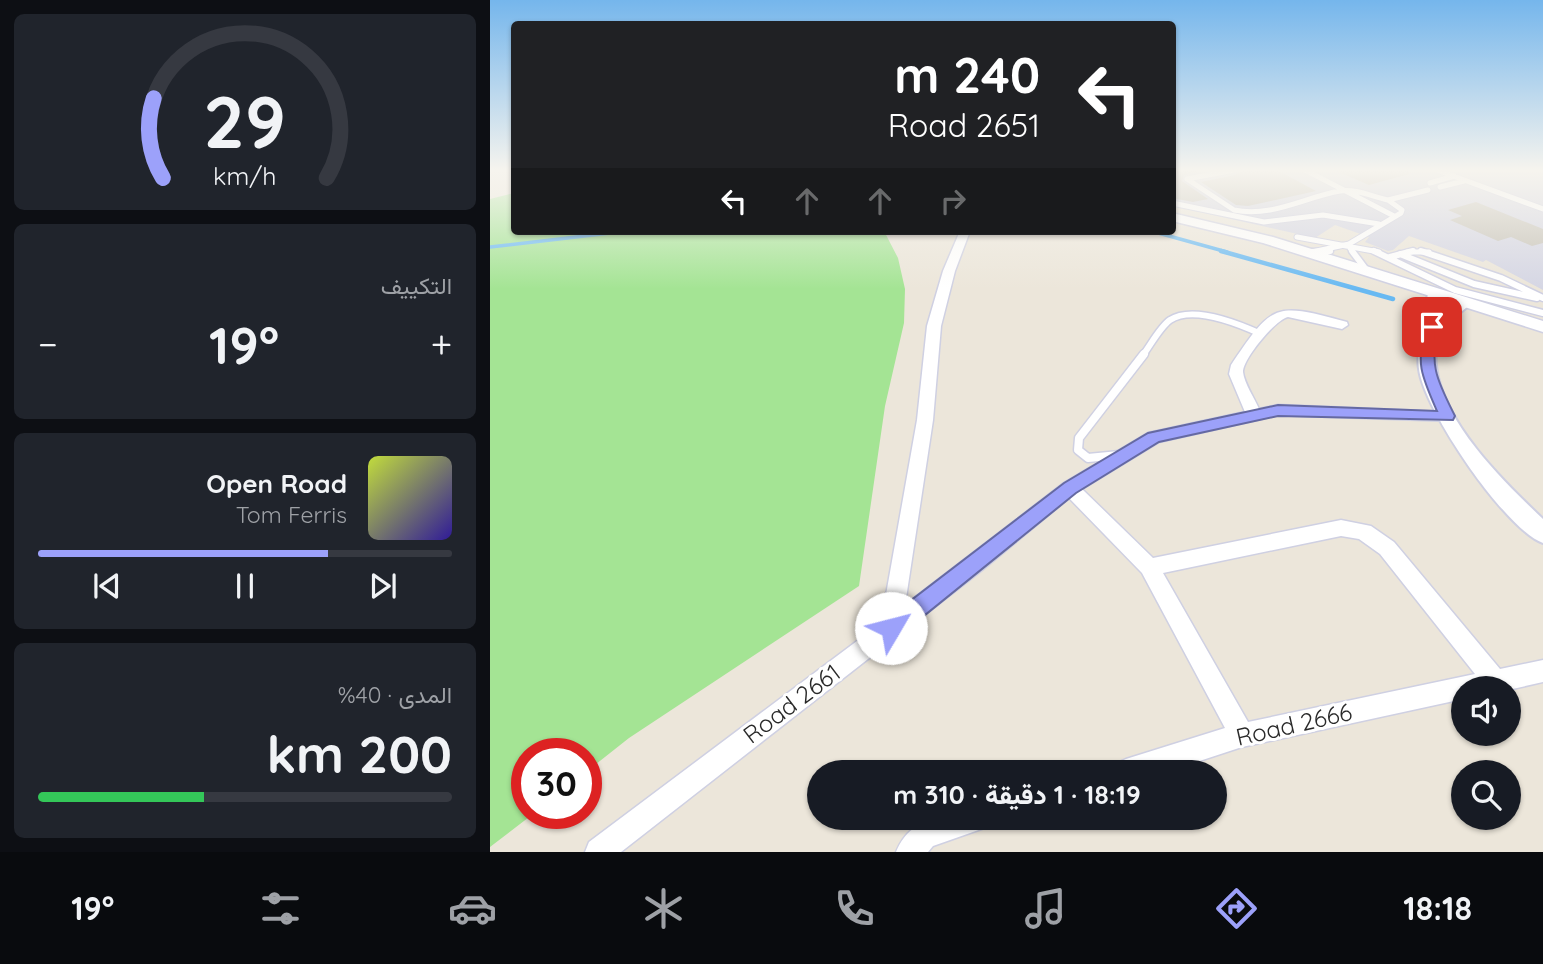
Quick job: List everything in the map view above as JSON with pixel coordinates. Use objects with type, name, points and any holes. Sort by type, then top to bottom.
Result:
[{"type":"main road","points":[[1176,218],[1305,252],[1543,327]]},
{"type":"street","points":[[891,628],[925,419],[934,326],[949,271],[963,235]]},
{"type":"street","points":[[1435,294],[1432,327],[1426,350],[1428,376],[1447,416],[1496,488],[1543,533]]},
{"type":"street","points":[[1432,327],[1464,303]]},
{"type":"street","points":[[1254,414],[1236,374],[1238,365],[1275,314],[1287,311],[1342,325]]},
{"type":"street","name":"Road 2661","points":[[599,852],[1070,488],[1120,455],[1154,437],[1254,414],[1302,409],[1447,416]]},
{"type":"street","points":[[1070,488],[1149,567],[1242,736]]},
{"type":"street","points":[[1149,567],[1341,528],[1364,532],[1387,548],[1491,676]]},
{"type":"street","name":"Road 2666","points":[[1519,676],[1543,671]]},
{"type":"street","name":"Road 2666","points":[[1165,760],[1242,736],[1451,691]]},
{"type":"street","points":[[917,844],[950,830]]},
{"type":"lane","points":[[1205,210],[1264,222],[1324,215],[1379,224]]},
{"type":"lane","points":[[1234,210],[1243,212],[1269,210]]},
{"type":"lane","points":[[1382,210],[1394,216]]},
{"type":"lane","points":[[1305,252],[1349,247],[1402,210]]},
{"type":"lane","points":[[1297,237],[1390,257],[1455,290],[1543,313]]},
{"type":"lane","points":[[1349,247],[1369,273]]},
{"type":"lane","points":[[1390,257],[1415,250],[1425,251],[1501,278],[1543,298]]},
{"type":"lane","points":[[1400,254],[1481,286],[1543,298]]},
{"type":"lane","points":[[1120,455],[1088,458],[1078,450],[1079,438],[1170,320],[1190,315],[1218,316],[1261,334]]},
{"type":"shaded area","points":[[1190,210],[1543,210],[1543,290],[1486,260],[1483,262],[1409,236],[1388,251],[1365,242],[1369,237],[1335,225],[1315,238]]},
{"type":"green space","points":[[490,210],[511,210],[511,235],[886,235],[898,258],[905,289],[904,323],[885,406],[859,586],[629,738],[602,759],[602,738],[511,738],[511,829],[513,829],[490,847]]},
{"type":"building","points":[[1448,210],[1495,210],[1543,229],[1543,243],[1532,246],[1511,237],[1498,241],[1450,220],[1462,216]]},
{"type":"waterway","points":[[490,247],[593,235]]},
{"type":"waterway","points":[[1165,235],[1227,252]]},
{"type":"waterway","points":[[1221,251],[1393,299]]},
{"type":"route","points":[[891,628],[1070,488],[1104,464],[1154,437],[1278,410],[1447,416],[1428,376],[1426,350],[1432,327]]}]
